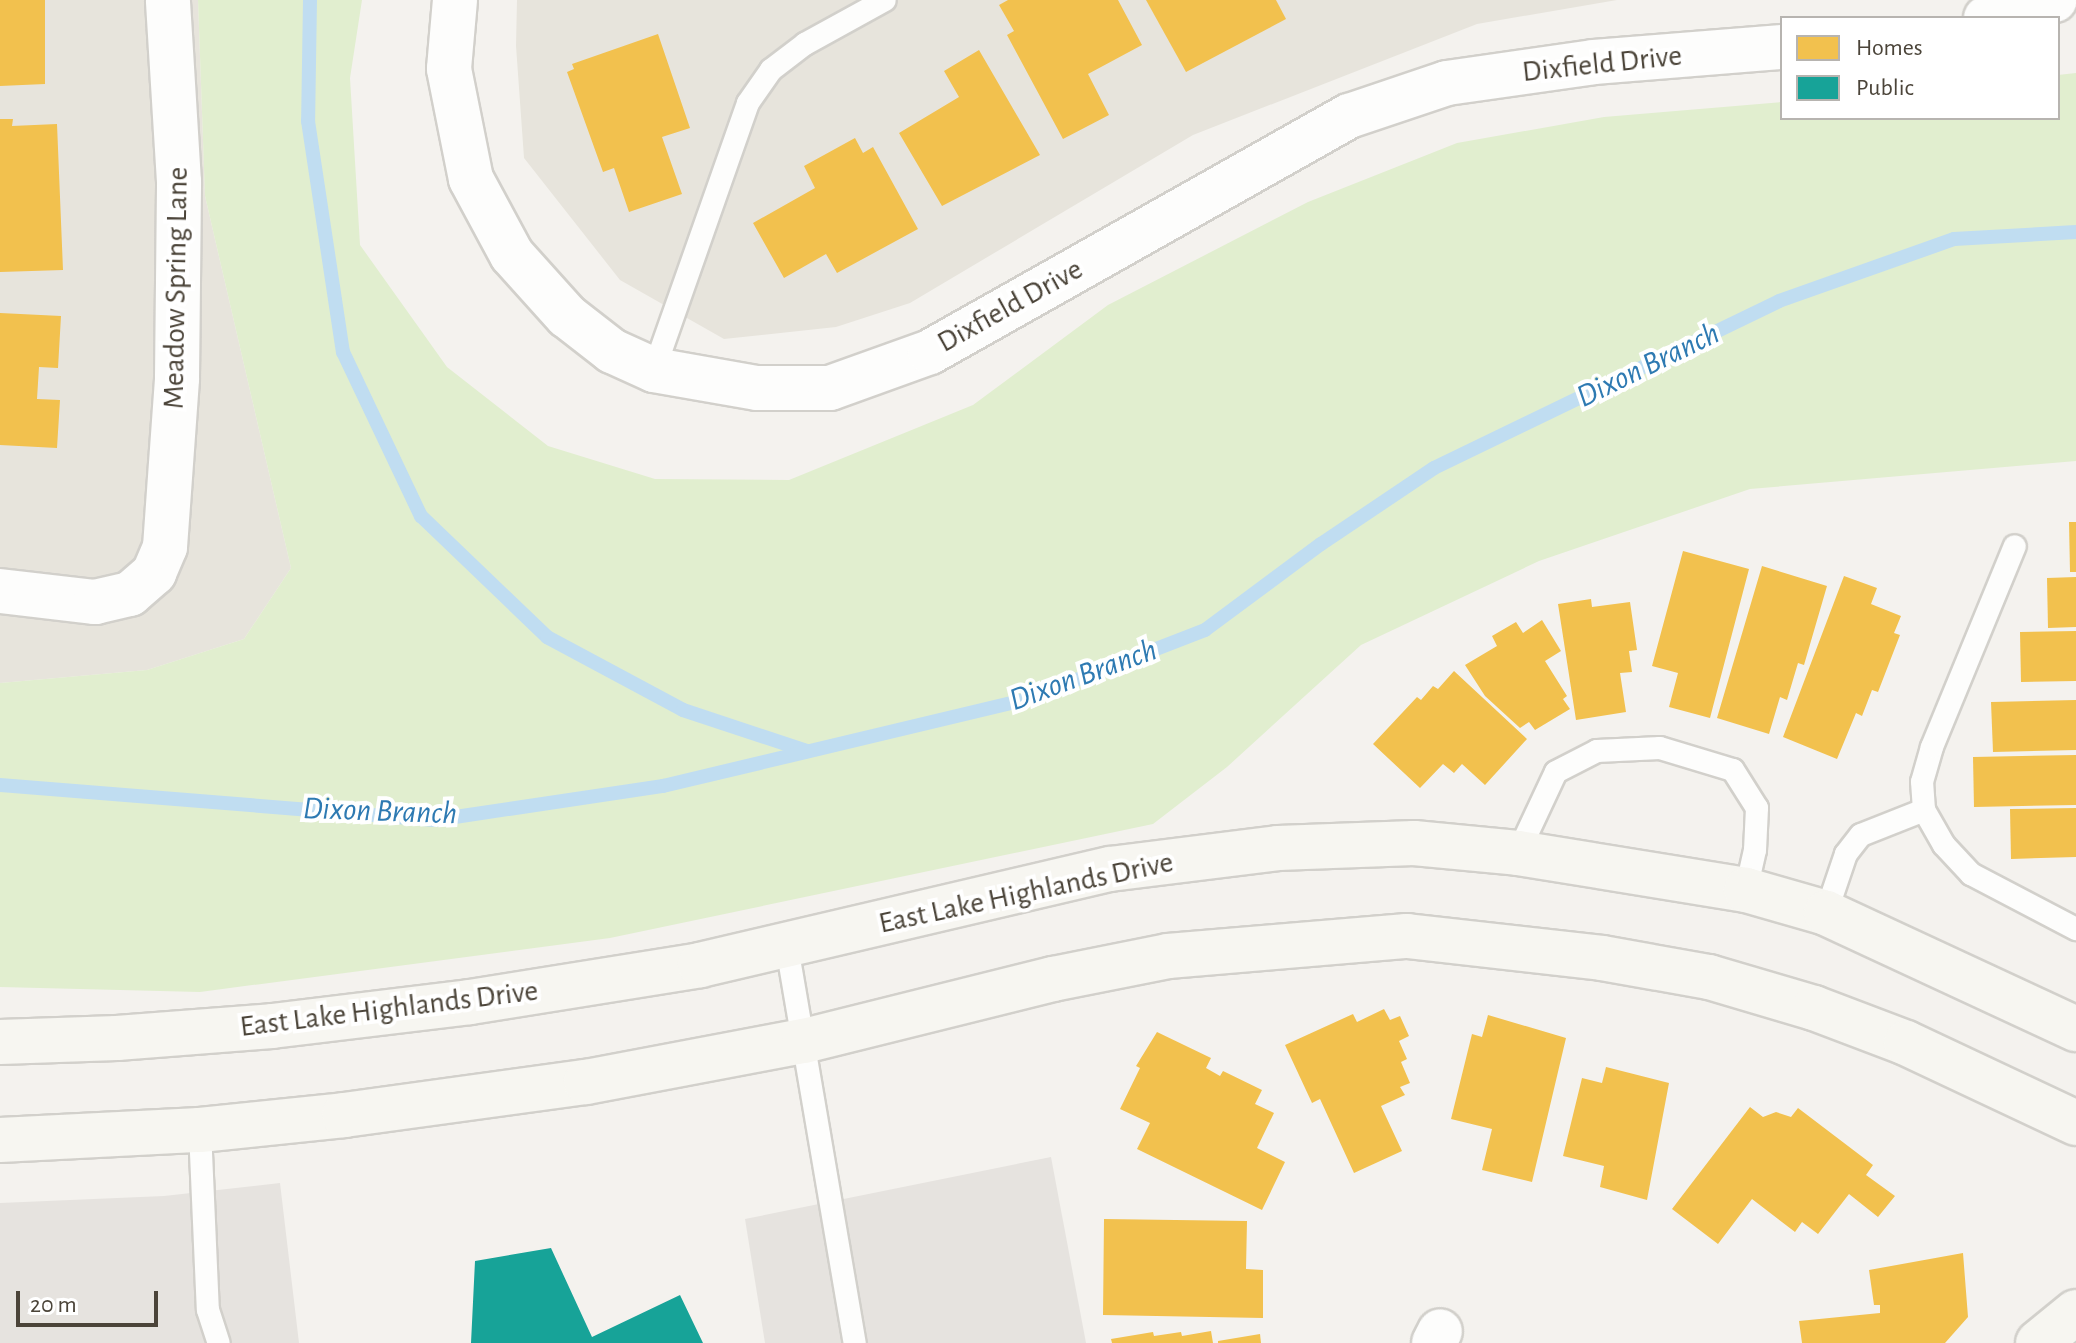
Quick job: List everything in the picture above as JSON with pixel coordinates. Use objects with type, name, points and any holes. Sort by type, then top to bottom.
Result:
[{"type":"main road","name":"East Lake Highlands Drive","points":[[0,1042],[117,1038],[272,1026],[455,1004],[700,965],[1110,869],[1278,848],[1414,843],[1518,853],[1746,890],[1826,913],[2076,1029]]},
{"type":"main road","points":[[0,1140],[200,1130],[344,1115],[586,1082],[804,1041],[1053,979],[1168,956],[1407,936],[1602,958],[1709,977],[1814,1008],[1906,1043],[2076,1123]]},
{"type":"main road","points":[[2038,1343],[2076,1312]]},
{"type":"street","name":"Meadow Spring Lane","points":[[0,591],[95,602],[130,594],[154,573],[165,547],[177,378],[179,182],[168,0]]},
{"type":"street","name":"Dixfield Drive","points":[[455,0],[449,69],[471,179],[512,255],[567,316],[612,351],[654,370],[757,388],[830,388],[930,352],[1349,116],[1447,83],[1594,62],[1780,47]]},
{"type":"street","points":[[1994,16],[2055,0]]},
{"type":"lane","points":[[654,370],[732,140],[748,103],[771,70],[805,44],[885,0]]},
{"type":"lane","points":[[2015,546],[1932,747],[1922,782],[1924,810],[1944,845],[1971,874],[2076,929]]},
{"type":"lane","points":[[1518,853],[1556,772],[1597,751],[1660,748],[1733,770],[1757,808],[1755,850],[1746,890]]},
{"type":"lane","points":[[1826,913],[1846,854],[1861,835],[1924,810]]},
{"type":"lane","points":[[787,947],[855,1343]]},
{"type":"lane","points":[[200,1130],[208,1310],[219,1343]]},
{"type":"shaded area","points":[[0,0],[198,0],[205,196],[291,568],[244,639],[147,670],[0,683]]},
{"type":"shaded area","points":[[517,0],[1617,0],[1477,24],[1193,135],[910,303],[836,327],[724,339],[620,280],[524,158],[516,46]]},
{"type":"shaded area","points":[[1051,1157],[1086,1343],[765,1343],[745,1219]]},
{"type":"shaded area","points":[[280,1183],[299,1343],[0,1343],[0,1203],[164,1196]]},
{"type":"green space","points":[[198,0],[362,0],[350,78],[360,245],[447,367],[548,446],[655,479],[789,480],[973,405],[1108,305],[1308,202],[1457,143],[1604,117],[1780,102],[1780,120],[2060,120],[2060,75],[2076,73],[2076,461],[1750,489],[1539,561],[1361,645],[1227,767],[1153,824],[610,938],[200,992],[0,987],[0,683],[147,670],[244,639],[291,568],[205,196]]},
{"type":"building: Homes","points":[[0,0],[45,0],[45,84],[0,86]]},
{"type":"building: Homes","points":[[1008,0],[1118,0],[1142,45],[1088,74],[1109,115],[1063,139],[1007,35],[1014,31],[999,5]]},
{"type":"building: Homes","points":[[1146,0],[1276,0],[1286,19],[1186,72]]},
{"type":"building: Homes","points":[[658,34],[690,128],[662,137],[682,194],[629,212],[614,168],[603,172],[567,72],[574,69],[572,64]]},
{"type":"building: Homes","points":[[979,50],[1040,155],[942,206],[899,133],[959,97],[944,71]]},
{"type":"building: Homes","points":[[0,119],[13,119],[12,126],[57,124],[63,270],[0,272]]},
{"type":"building: Homes","points":[[855,138],[863,153],[873,147],[918,229],[837,273],[826,254],[784,278],[753,223],[815,188],[804,166]]},
{"type":"building: Homes","points":[[0,313],[61,316],[58,368],[39,367],[37,399],[60,400],[57,448],[0,445]]},
{"type":"building: Homes","points":[[2069,522],[2076,522],[2076,572],[2070,572]]},
{"type":"building: Homes","points":[[1683,551],[1749,569],[1710,718],[1669,707],[1678,673],[1652,666]]},
{"type":"building: Homes","points":[[1762,566],[1827,586],[1804,665],[1798,663],[1787,700],[1780,697],[1769,734],[1717,718]]},
{"type":"building: Homes","points":[[1844,576],[1877,588],[1871,604],[1901,616],[1894,633],[1900,635],[1878,692],[1872,690],[1862,716],[1856,713],[1837,759],[1783,737]]},
{"type":"building: Homes","points":[[2076,577],[2076,627],[2048,628],[2047,578]]},
{"type":"building: Homes","points":[[1591,599],[1592,607],[1630,602],[1637,650],[1629,651],[1632,672],[1620,673],[1626,712],[1576,720],[1558,604]]},
{"type":"building: Homes","points":[[1542,620],[1561,651],[1545,661],[1567,696],[1563,699],[1570,709],[1535,730],[1529,722],[1520,728],[1485,696],[1465,665],[1497,646],[1492,636],[1516,622],[1523,633]]},
{"type":"building: Homes","points":[[2076,631],[2076,681],[2021,682],[2020,632]]},
{"type":"building: Homes","points":[[1454,671],[1527,739],[1485,785],[1462,764],[1454,773],[1443,764],[1420,788],[1373,744],[1417,697],[1421,700],[1433,686],[1438,689]]},
{"type":"building: Homes","points":[[2076,700],[2076,750],[1993,752],[1991,702]]},
{"type":"building: Homes","points":[[2076,755],[2076,805],[1974,807],[1973,757]]},
{"type":"building: Homes","points":[[2076,808],[2076,857],[2011,859],[2010,809]]},
{"type":"building: Homes","points":[[1384,1009],[1390,1020],[1400,1016],[1409,1036],[1399,1041],[1407,1059],[1401,1062],[1410,1083],[1400,1087],[1405,1095],[1381,1106],[1402,1151],[1354,1173],[1320,1099],[1312,1103],[1285,1045],[1353,1014],[1357,1022]]},
{"type":"building: Homes","points":[[1488,1015],[1566,1038],[1532,1182],[1482,1170],[1492,1129],[1451,1119],[1472,1034],[1482,1037]]},
{"type":"building: Homes","points":[[1157,1032],[1211,1058],[1206,1068],[1220,1076],[1223,1071],[1262,1090],[1255,1104],[1274,1113],[1257,1148],[1285,1162],[1262,1210],[1137,1149],[1150,1123],[1120,1109],[1140,1068],[1136,1066]]},
{"type":"building: Homes","points":[[1606,1067],[1669,1083],[1647,1200],[1600,1187],[1604,1166],[1563,1156],[1582,1078],[1602,1083]]},
{"type":"building: Homes","points":[[1750,1107],[1763,1117],[1776,1112],[1791,1117],[1798,1108],[1873,1165],[1866,1175],[1895,1196],[1878,1217],[1849,1194],[1818,1234],[1802,1222],[1795,1232],[1752,1199],[1718,1244],[1672,1209]]},
{"type":"building: Homes","points":[[1104,1219],[1247,1221],[1246,1269],[1263,1270],[1263,1318],[1103,1315]]},
{"type":"building: Homes","points":[[1963,1253],[1968,1317],[1945,1343],[1802,1343],[1799,1321],[1880,1313],[1880,1305],[1874,1305],[1869,1270]]},
{"type":"building: Homes","points":[[1211,1331],[1213,1343],[1112,1343],[1111,1339],[1153,1332],[1154,1336],[1181,1332],[1182,1336]]},
{"type":"building: Homes","points":[[1260,1334],[1261,1343],[1218,1343],[1218,1341]]},
{"type":"building: Public","points":[[551,1248],[592,1337],[680,1295],[703,1343],[471,1343],[475,1261]]},
{"type":"waterway","points":[[310,0],[308,121],[343,352],[421,516],[547,637],[683,710],[807,751]]},
{"type":"waterway","name":"Dixon Branch","points":[[0,785],[435,820],[663,786],[1027,699],[1205,630],[1321,544],[1434,468],[1779,301],[1954,239],[2076,232]]}]
